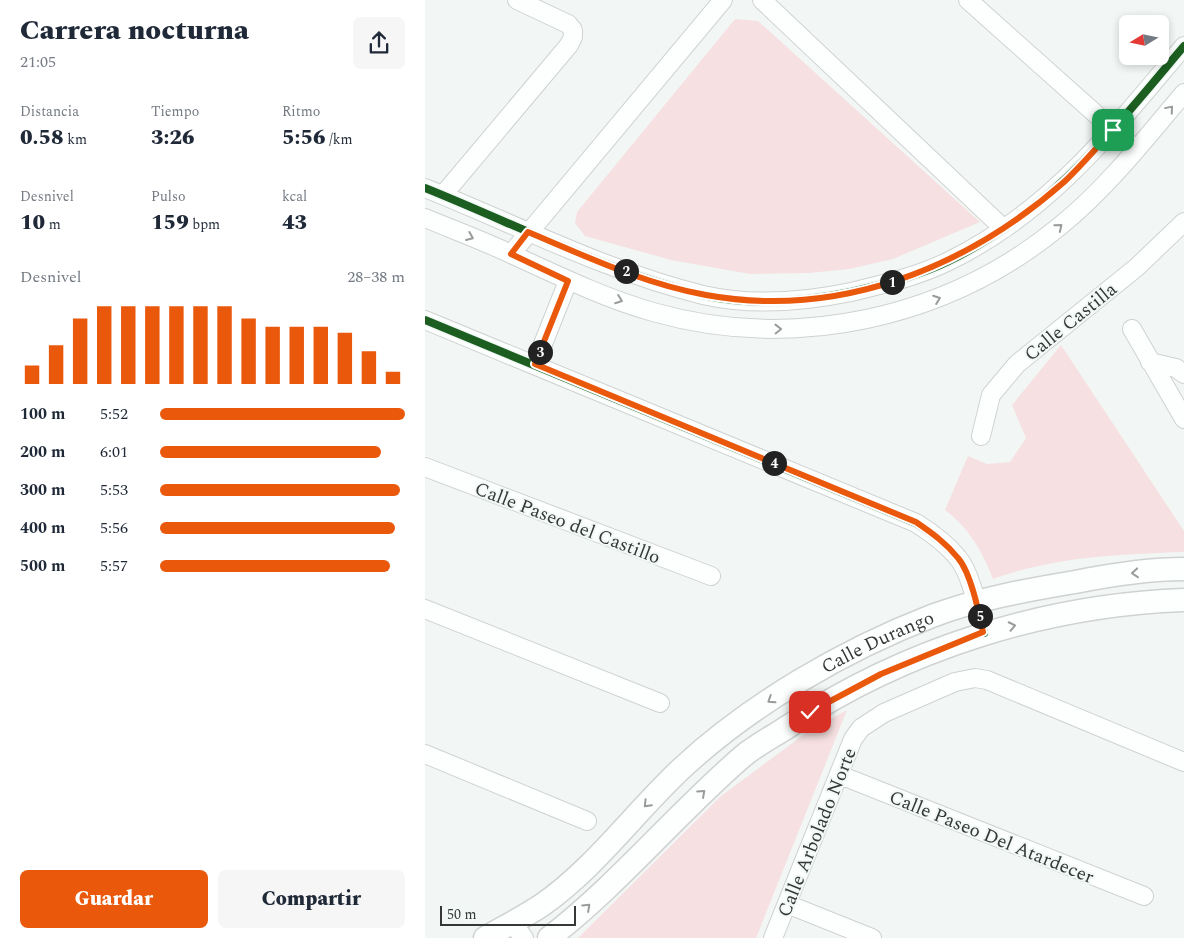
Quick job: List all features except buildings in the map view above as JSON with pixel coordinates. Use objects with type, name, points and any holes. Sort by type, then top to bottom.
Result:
[{"type":"main road","name":"Calle Durango","points":[[485,938],[518,930],[542,905],[577,876],[682,768],[755,711],[818,670],[878,640],[933,616],[977,603],[1041,588],[1112,575],[1184,569]]},
{"type":"main road","name":"Calle Durango","points":[[549,938],[582,912],[635,862],[689,804],[744,756],[810,712],[881,674],[983,632],[1105,606],[1184,600]]},
{"type":"street","points":[[443,195],[569,45],[573,37],[573,30],[568,24],[517,0]]},
{"type":"street","points":[[511,254],[723,0]]},
{"type":"street","points":[[763,0],[1004,229]]},
{"type":"street","points":[[968,0],[1136,150]]},
{"type":"street","points":[[425,188],[591,259],[656,282],[705,295],[768,302],[819,299],[897,282],[946,262],[1004,229],[1065,180],[1113,130],[1184,46]]},
{"type":"street","points":[[425,218],[511,254],[568,281],[653,312],[705,323],[772,329],[833,326],[890,315],[940,298],[977,282],[1020,257],[1060,226],[1094,196],[1184,93]]},
{"type":"street","name":"Calle Castilla","points":[[981,436],[991,395],[1017,364],[1137,266],[1184,222]]},
{"type":"street","points":[[535,364],[568,281]]},
{"type":"street","points":[[425,320],[916,522],[941,539],[960,560],[977,603],[983,632]]},
{"type":"street","points":[[1131,329],[1184,419]]},
{"type":"street","points":[[1149,362],[1176,368],[1184,374]]},
{"type":"street","name":"Calle Paseo del Castillo","points":[[425,467],[711,576]]},
{"type":"street","points":[[425,609],[660,703]]},
{"type":"street","name":"Calle Arbolado Norte","points":[[773,938],[853,739],[861,728],[884,713],[947,686],[975,678],[987,680],[1184,762]]},
{"type":"street","points":[[425,754],[587,821]]},
{"type":"street","name":"Calle Paseo Del Atardecer","points":[[840,775],[1144,896]]},
{"type":"street","points":[[787,904],[872,938]]},
{"type":"shaded area","points":[[735,19],[758,21],[980,222],[893,259],[849,269],[809,273],[750,274],[671,260],[585,236],[575,223],[577,212]]},
{"type":"shaded area","points":[[1061,345],[1184,531],[1184,552],[1136,554],[1063,561],[993,579],[968,532],[945,510],[968,456],[987,464],[1010,462],[1026,438],[1012,405]]},
{"type":"shaded area","points":[[847,710],[756,938],[578,938],[721,796],[806,733]]},
{"type":"cycle path","points":[[425,188],[597,260],[667,285],[703,295],[758,302],[796,300],[851,292],[899,280],[947,262],[984,242],[1017,219],[1048,194],[1105,138],[1184,46]]},
{"type":"cycle path","points":[[425,320],[916,523],[944,543],[963,565],[974,594],[984,633]]},
{"type":"route","points":[[810,712],[881,674],[983,632],[977,603],[960,560],[941,539],[916,522],[535,364],[568,281],[511,254],[528,232],[591,259],[656,282],[705,295],[768,302],[819,299],[897,282],[946,262],[1004,229],[1031,210],[1065,180],[1113,130]]}]
